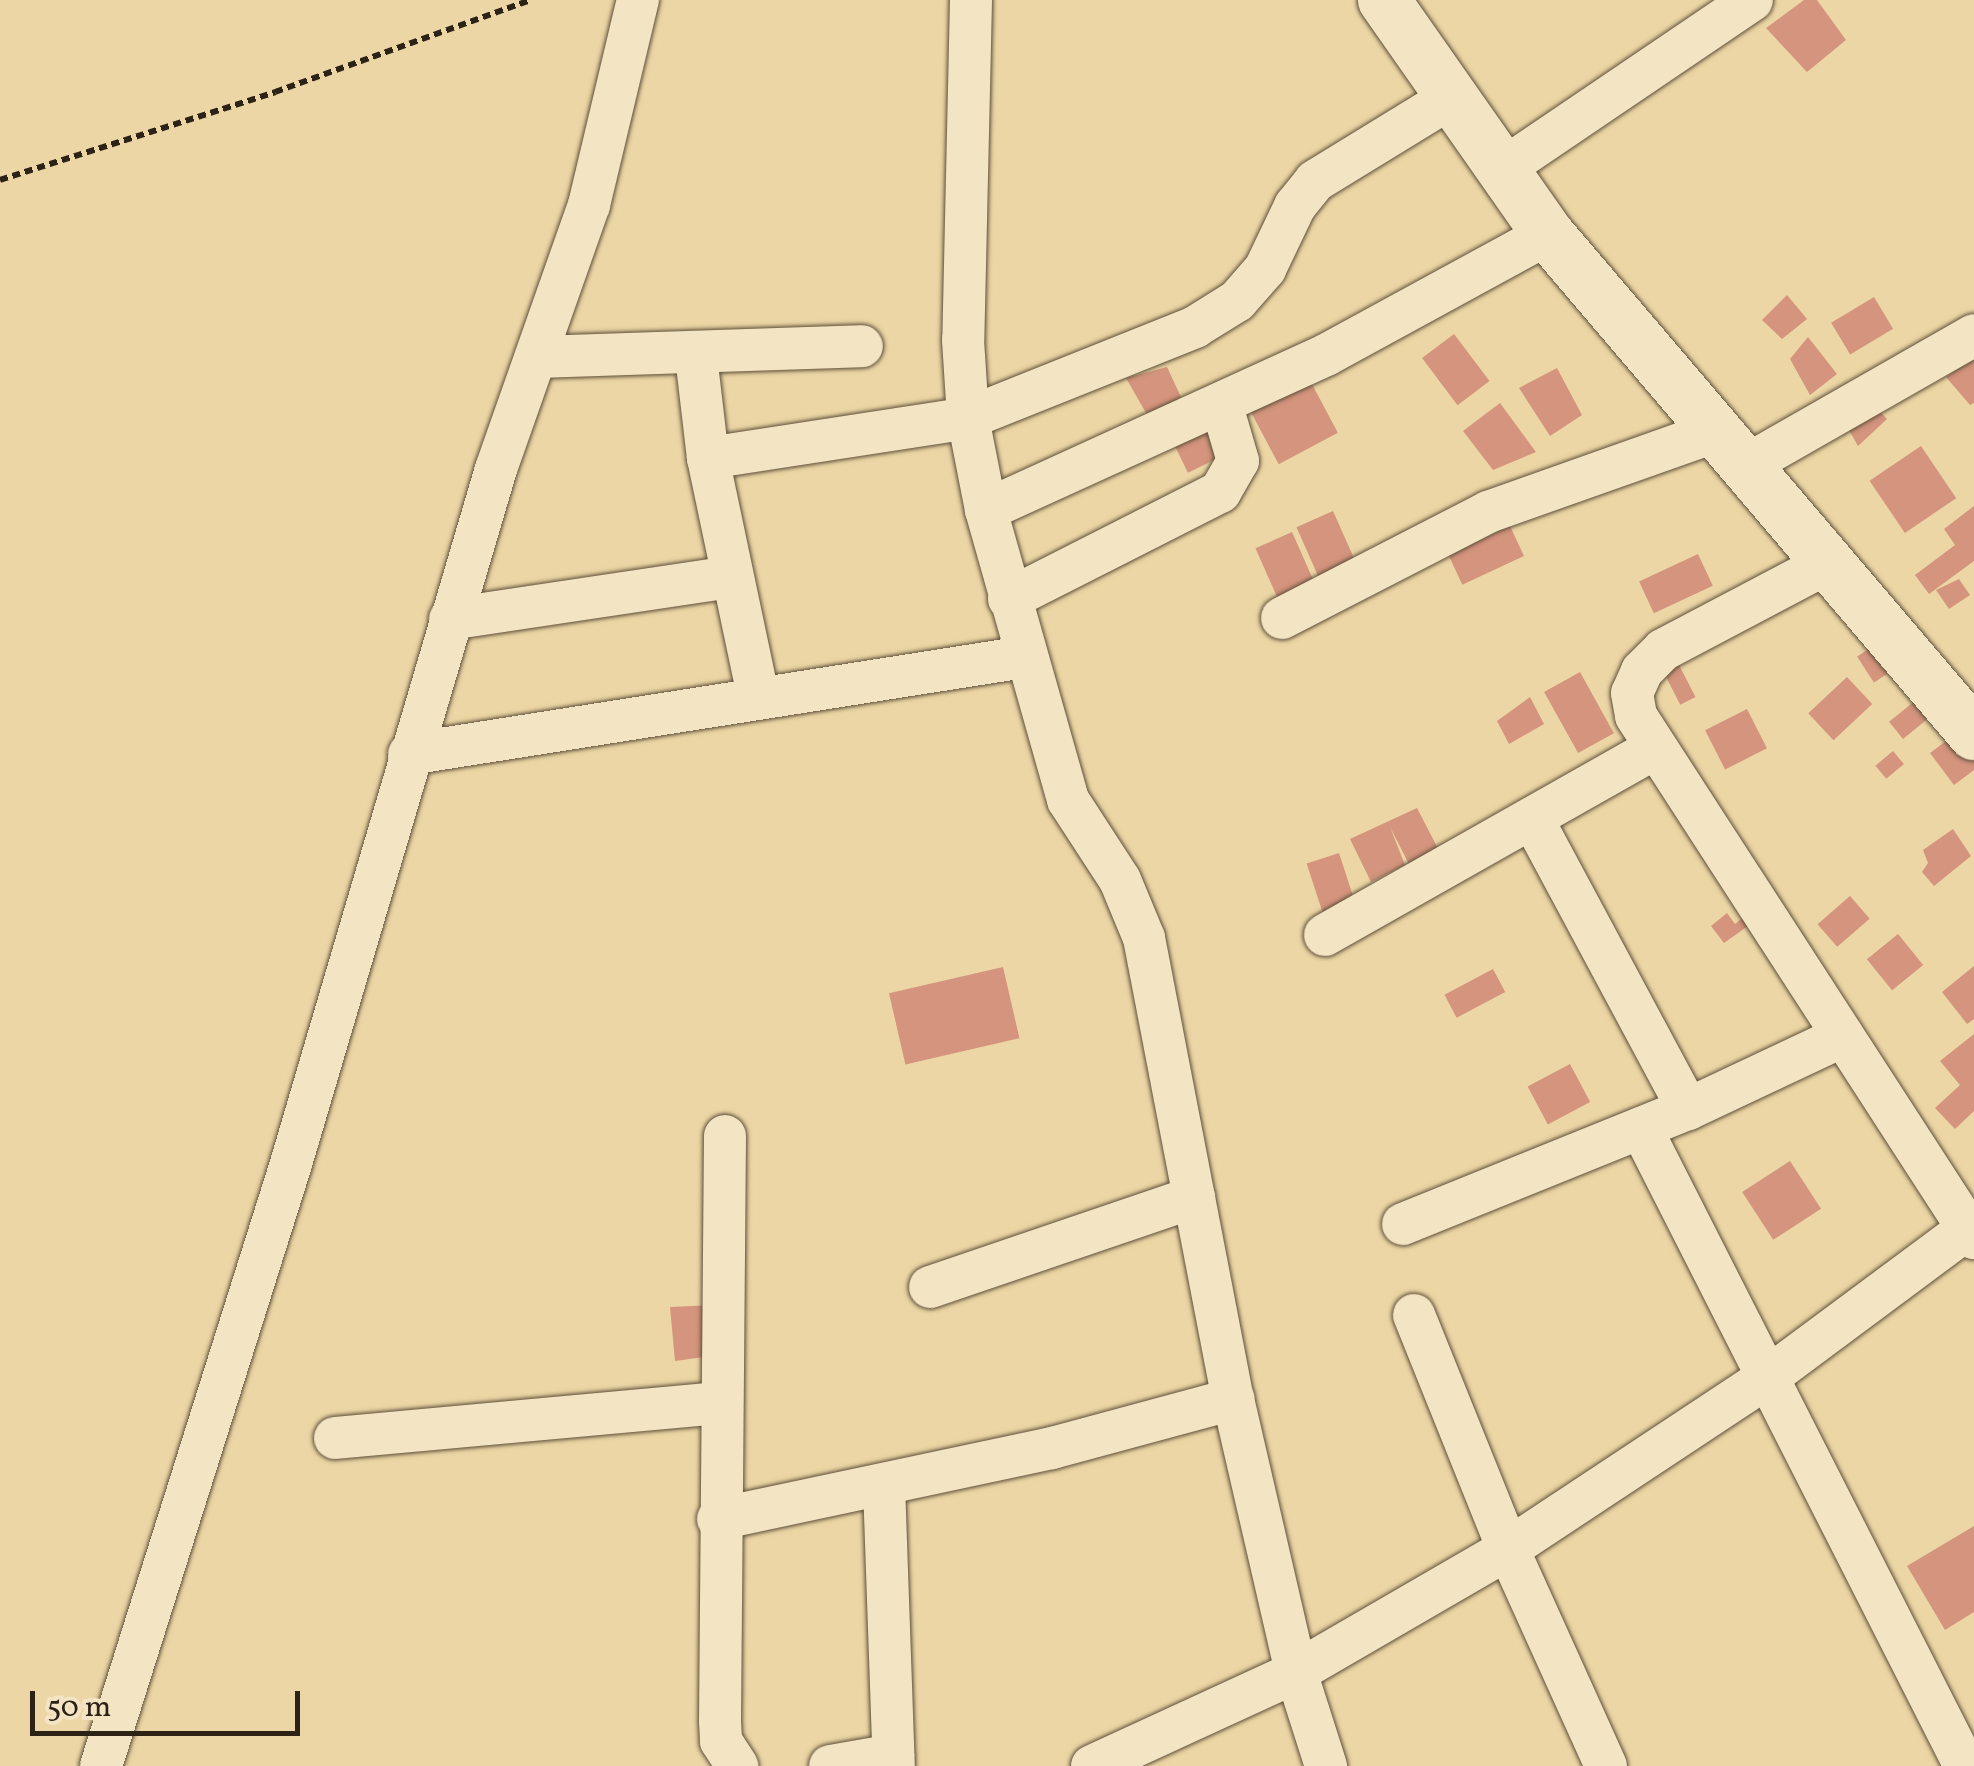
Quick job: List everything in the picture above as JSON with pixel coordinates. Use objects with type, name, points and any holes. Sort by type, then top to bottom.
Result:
[{"type":"street","points":[[101,1766],[290,1166],[450,619],[589,205],[638,0]]},
{"type":"street","points":[[971,0],[962,266],[968,418],[986,510],[1024,657],[1068,800],[1120,880],[1144,938],[1233,1399],[1296,1672],[1326,1766]]},
{"type":"street","points":[[1384,0],[1449,99],[1548,234],[1824,564],[1974,734]]},
{"type":"street","points":[[1501,170],[1752,0]]},
{"type":"street","points":[[708,458],[968,418],[1195,327],[1237,301],[1283,242],[1295,206],[1315,181],[1449,99]]},
{"type":"street","points":[[986,510],[1326,355],[1548,234]]},
{"type":"street","points":[[1282,618],[1488,512],[1728,450],[1974,335]]},
{"type":"street","points":[[536,356],[696,356],[862,346]]},
{"type":"street","points":[[696,356],[708,458],[730,577],[758,695]]},
{"type":"street","points":[[1009,600],[1220,492],[1238,461],[1221,403]]},
{"type":"street","points":[[1096,1765],[1296,1672],[1508,1549],[1768,1376],[1972,1230],[1652,750],[1632,693],[1642,670],[1688,635],[1824,564]]},
{"type":"street","points":[[450,619],[730,577]]},
{"type":"street","points":[[409,754],[758,695],[1024,657]]},
{"type":"street","points":[[1325,935],[1652,750]]},
{"type":"street","points":[[1533,820],[1688,1109]]},
{"type":"street","points":[[1403,1224],[1688,1109],[1843,1036]]},
{"type":"street","points":[[1641,1128],[1965,1766]]},
{"type":"street","points":[[726,1136],[718,1519],[721,1741],[737,1766]]},
{"type":"street","points":[[930,1287],[1194,1197]]},
{"type":"street","points":[[1414,1315],[1508,1549],[1606,1766]]},
{"type":"street","points":[[718,1519],[884,1485],[1233,1399]]},
{"type":"street","points":[[335,1438],[720,1403]]},
{"type":"street","points":[[830,1766],[893,1760],[884,1485]]},
{"type":"path","points":[[0,180],[275,92],[531,0]]},
{"type":"building","points":[[1804,0],[1817,0],[1846,40],[1807,72],[1766,28]]},
{"type":"building","points":[[1787,295],[1807,319],[1782,339],[1762,320]]},
{"type":"building","points":[[1874,297],[1893,329],[1850,354],[1831,323]]},
{"type":"building","points":[[1454,334],[1490,381],[1458,405],[1422,358]]},
{"type":"building","points":[[1808,337],[1837,374],[1810,395],[1790,359]]},
{"type":"building","points":[[1974,358],[1974,403],[1970,405],[1946,377]]},
{"type":"building","points":[[1167,367],[1181,397],[1150,420],[1126,378]]},
{"type":"building","points":[[1557,368],[1582,415],[1550,436],[1519,388]]},
{"type":"building","points":[[1305,371],[1338,433],[1279,464],[1246,402]]},
{"type":"building","points":[[1871,402],[1887,419],[1858,446],[1844,421]]},
{"type":"building","points":[[1500,403],[1536,452],[1493,470],[1463,431]]},
{"type":"building","points":[[1214,419],[1230,452],[1188,473],[1172,440]]},
{"type":"building","points":[[1921,446],[1956,498],[1905,533],[1870,481]]},
{"type":"building","points":[[1974,506],[1974,561],[1929,594],[1915,575],[1955,545],[1944,529]]},
{"type":"building","points":[[1333,511],[1359,569],[1322,586],[1296,527]]},
{"type":"building","points":[[1510,526],[1524,556],[1462,585],[1448,555]]},
{"type":"building","points":[[1292,532],[1317,589],[1281,605],[1255,548]]},
{"type":"building","points":[[1698,554],[1713,586],[1654,613],[1639,581]]},
{"type":"building","points":[[1959,579],[1970,595],[1949,609],[1936,590]]},
{"type":"building","points":[[1878,643],[1895,669],[1874,683],[1857,657]]},
{"type":"building","points":[[1675,657],[1695,697],[1680,705],[1660,665]]},
{"type":"building","points":[[1580,672],[1614,733],[1578,753],[1544,692]]},
{"type":"building","points":[[1847,677],[1872,704],[1833,740],[1808,713]]},
{"type":"building","points":[[1921,696],[1935,713],[1903,739],[1889,722]]},
{"type":"building","points":[[1530,697],[1544,724],[1509,744],[1497,721]]},
{"type":"building","points":[[1747,709],[1767,748],[1725,770],[1705,730]]},
{"type":"building","points":[[1962,729],[1974,745],[1974,770],[1954,785],[1930,753]]},
{"type":"building","points":[[1893,751],[1904,764],[1886,779],[1875,766]]},
{"type":"building","points":[[1417,808],[1444,860],[1415,876],[1390,827],[1405,865],[1371,882],[1350,839]]},
{"type":"building","points":[[1953,829],[1971,856],[1934,886],[1922,872],[1928,863],[1923,850]]},
{"type":"building","points":[[1339,853],[1356,906],[1324,917],[1307,864]]},
{"type":"building","points":[[1850,896],[1870,919],[1837,947],[1818,924]]},
{"type":"building","points":[[1727,913],[1735,924],[1749,913],[1755,921],[1724,943],[1711,926]]},
{"type":"building","points":[[1898,934],[1923,965],[1892,990],[1867,959]]},
{"type":"building","points":[[1974,966],[1974,1019],[1967,1024],[1942,992]]},
{"type":"building","points":[[1003,967],[1019,1038],[905,1064],[889,993]]},
{"type":"building","points":[[1493,969],[1505,992],[1457,1018],[1444,995]]},
{"type":"building","points":[[1974,1034],[1974,1111],[1955,1129],[1935,1108],[1960,1085],[1940,1061]]},
{"type":"building","points":[[1570,1064],[1590,1102],[1548,1125],[1528,1087]]},
{"type":"building","points":[[1790,1161],[1821,1209],[1773,1240],[1742,1192]]},
{"type":"building","points":[[715,1305],[711,1356],[675,1361],[670,1307]]},
{"type":"building","points":[[1974,1526],[1974,1612],[1945,1630],[1907,1566]]}]
